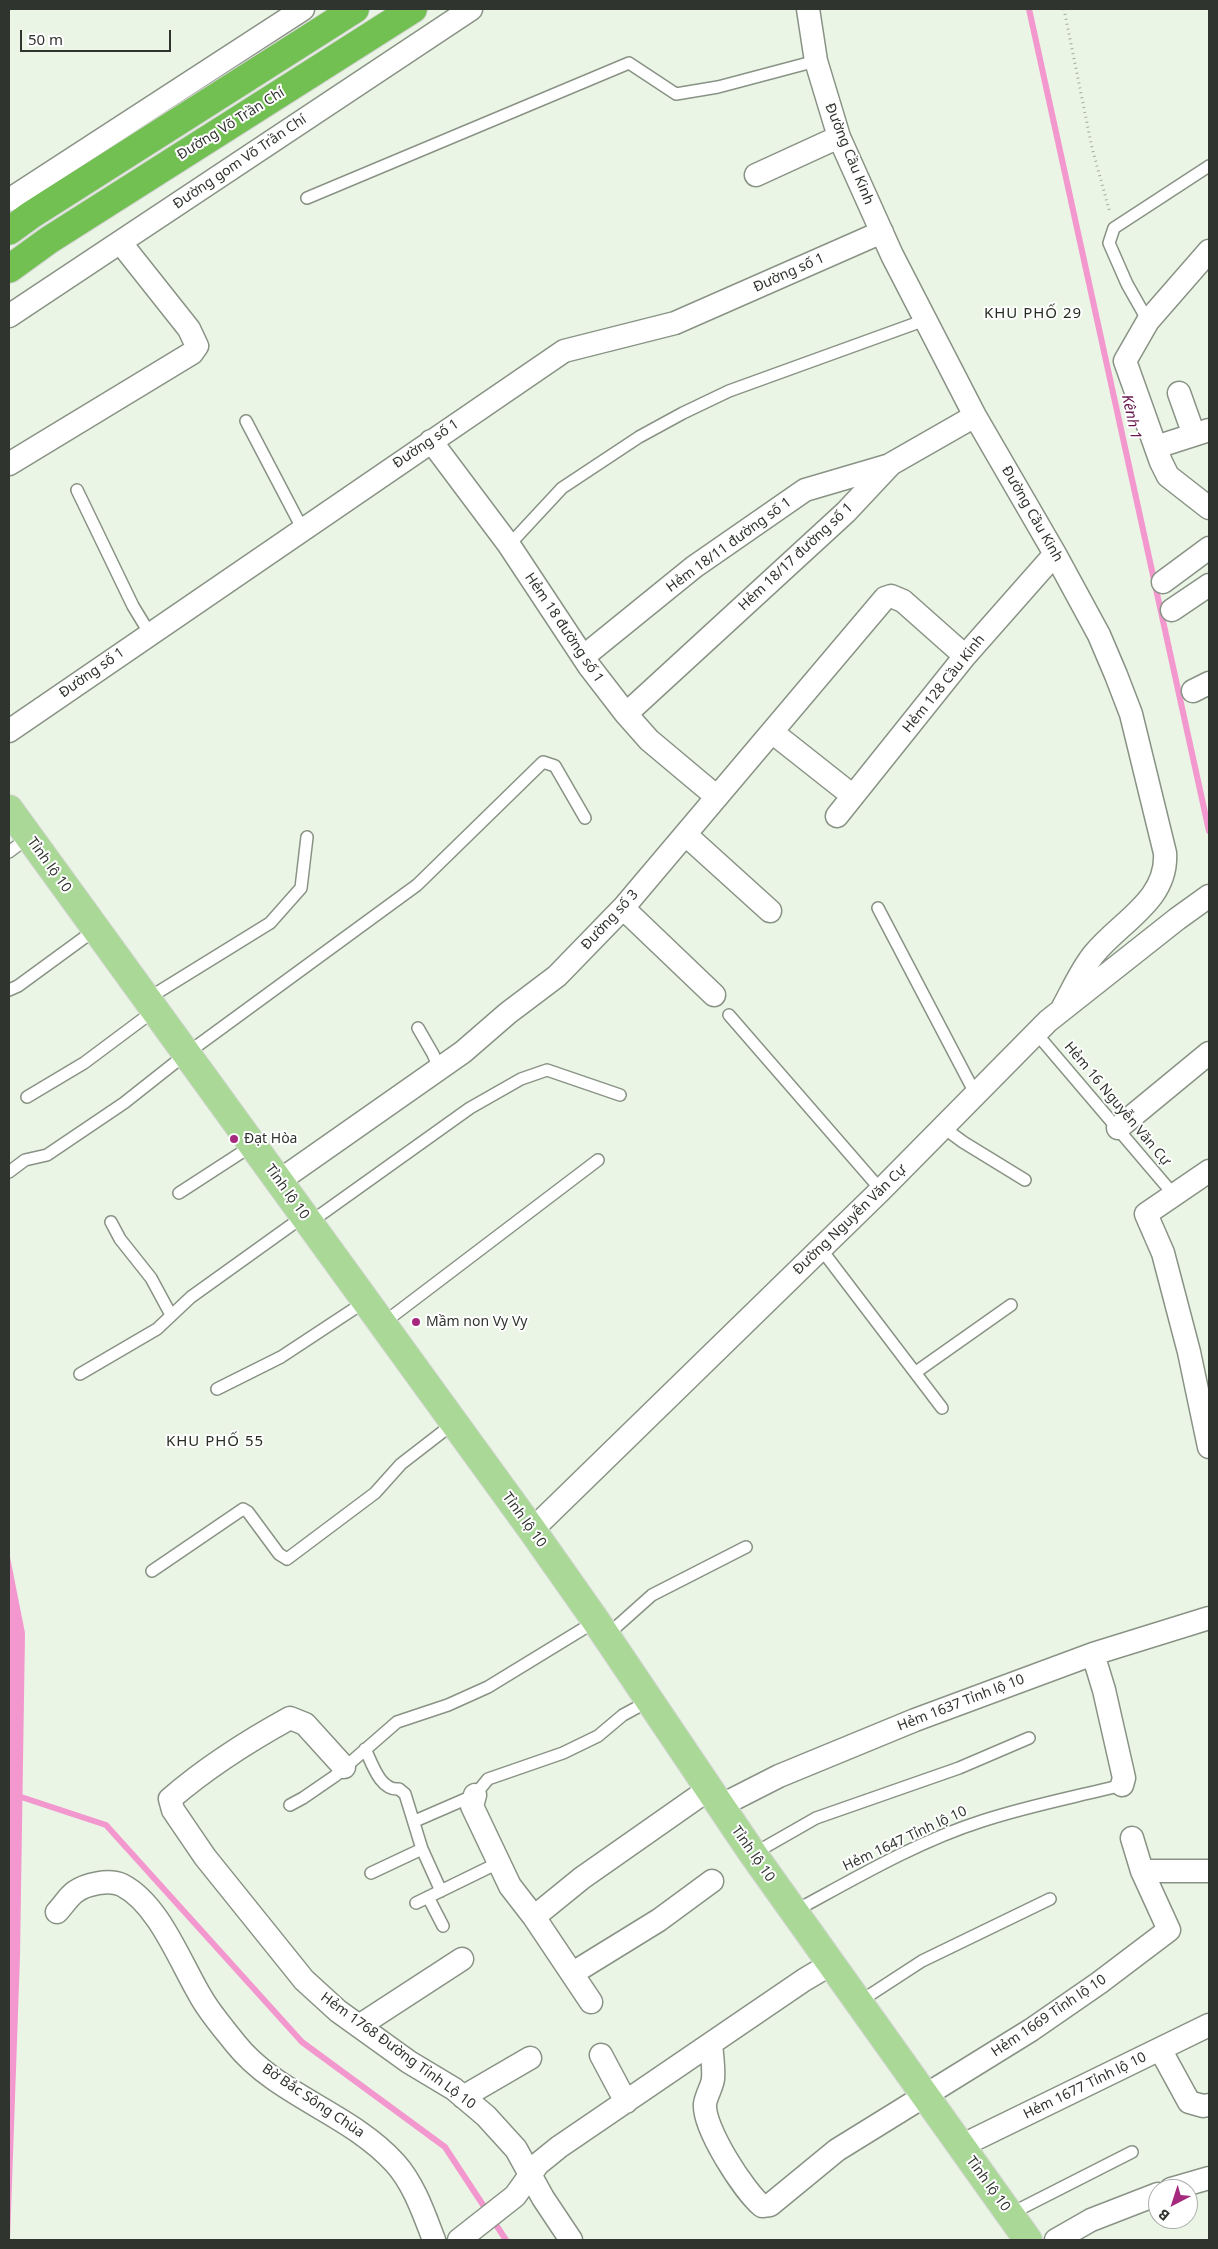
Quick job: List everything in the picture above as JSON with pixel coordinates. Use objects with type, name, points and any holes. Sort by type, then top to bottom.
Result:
[{"type":"highway","points":[[9,231],[20,208],[355,9]]},
{"type":"highway","name":"Đường Võ Trần Chí","points":[[9,269],[49,240],[413,9]]},
{"type":"main road","name":"Tỉnh lộ 10","points":[[9,809],[19,844],[96,929],[532,1530],[601,1628],[753,1854],[1028,2240]]},
{"type":"street","points":[[20,208],[303,9]]},
{"type":"street","name":"Đường gom Võ Trần Chí","points":[[9,316],[471,9]]},
{"type":"street","name":"Đường Cầu Kinh","points":[[808,9],[816,61],[839,137],[882,232],[975,416],[1056,554],[1099,635],[1131,714],[1165,853],[1166,867],[1155,894],[1094,954],[1063,1007]]},
{"type":"street","points":[[756,175],[839,137]]},
{"type":"street","name":"Đường số 1","points":[[9,731],[302,528],[564,350],[675,322],[882,232]]},
{"type":"street","points":[[9,464],[192,353],[197,346],[189,329],[120,242]]},
{"type":"street","points":[[1209,251],[1148,321],[1125,361],[1168,476],[1209,508]]},
{"type":"street","points":[[1156,447],[1202,433],[1179,393]]},
{"type":"street","name":"Hẻm 18/17 đường số 1","points":[[626,714],[846,512],[891,464],[975,416]]},
{"type":"street","name":"Hẻm 18 đường số 1","points":[[431,441],[509,545],[583,658],[626,714],[649,740],[717,797]]},
{"type":"street","name":"Hẻm 18/11 đường số 1","points":[[583,658],[694,567],[805,490],[891,464]]},
{"type":"street","points":[[1164,582],[1209,548]]},
{"type":"street","name":"Hẻm 128 Cầu Kinh","points":[[837,816],[965,656],[1056,554]]},
{"type":"street","points":[[1172,610],[1209,584]]},
{"type":"street","name":"Đường số 3","points":[[279,1181],[463,1052],[508,1013],[557,976],[623,908],[885,598],[891,596],[903,602],[965,656]]},
{"type":"street","points":[[772,732],[854,796]]},
{"type":"street","points":[[686,835],[770,912]]},
{"type":"street","name":"Đường Nguyễn Văn Cự","points":[[532,1530],[944,1128],[1036,1032],[1063,1007],[1209,896]]},
{"type":"street","points":[[623,908],[714,995]]},
{"type":"street","points":[[1118,1128],[1209,1053]]},
{"type":"street","points":[[1209,1171],[1146,1214],[1163,1253],[1189,1352],[1209,1447]]},
{"type":"street","name":"Hẻm 1637 Tỉnh lộ 10","points":[[534,1916],[582,1878],[715,1797],[779,1776],[906,1724],[1093,1654],[1209,1618]]},
{"type":"street","points":[[1093,1654],[1104,1690],[1124,1778],[1122,1786]]},
{"type":"street","name":"Hẻm 1768 Đường Tỉnh Lộ 10","points":[[344,1767],[305,1724],[290,1718],[248,1742],[185,1786],[170,1799],[173,1810],[205,1857],[304,1980],[338,2011],[463,2097],[486,2116],[516,2149],[571,2240]]},
{"type":"street","points":[[475,1794],[472,1806],[510,1886],[534,1916],[591,2002]]},
{"type":"street","points":[[1132,1838],[1142,1870],[1209,1871]]},
{"type":"street","name":"Hẻm 1669 Tỉnh lộ 10","points":[[711,2044],[713,2079],[705,2104],[707,2120],[725,2157],[746,2190],[762,2206],[770,2205],[838,2150],[1032,2030],[1099,1983],[1168,1930],[1142,1870]]},
{"type":"street","points":[[573,1973],[658,1920],[712,1881]]},
{"type":"street","name":"Bờ Bắc Sông Chùa","points":[[57,1912],[75,1892],[101,1882],[120,1884],[142,1898],[180,1956],[202,1998],[237,2045],[268,2074],[366,2137],[396,2164],[419,2201],[434,2240]]},
{"type":"street","points":[[359,2026],[462,1959]]},
{"type":"street","points":[[461,2239],[515,2196],[538,2164],[559,2146],[831,1964]]},
{"type":"street","name":"Hẻm 1677 Tỉnh lộ 10","points":[[961,2146],[1209,2025]]},
{"type":"street","points":[[1160,2049],[1190,2102],[1203,2106],[1209,2105]]},
{"type":"street","points":[[601,2055],[626,2102]]},
{"type":"street","points":[[463,2097],[530,2058]]},
{"type":"street","points":[[1056,2240],[1091,2220],[1148,2198]]},
{"type":"lane","points":[[307,198],[629,63],[676,94],[718,87],[816,61]]},
{"type":"lane","points":[[1148,321],[1127,284],[1109,244],[1114,228],[1209,166]]},
{"type":"lane","points":[[509,545],[562,488],[639,437],[683,413],[729,391],[925,320]]},
{"type":"lane","points":[[246,421],[302,528]]},
{"type":"lane","points":[[77,490],[133,606],[150,634]]},
{"type":"lane","points":[[9,1172],[25,1160],[47,1155],[124,1103],[186,1054],[417,885],[543,762],[555,766],[585,818]]},
{"type":"lane","points":[[27,1097],[84,1063],[151,1005],[270,923],[300,888],[307,837]]},
{"type":"lane","points":[[878,908],[976,1095]]},
{"type":"lane","points":[[9,990],[18,986],[96,929]]},
{"type":"lane","points":[[730,1015],[881,1190]]},
{"type":"lane","points":[[418,1028],[434,1054],[439,1068]]},
{"type":"lane","name":"Hẻm 16 Nguyễn Văn Cự","points":[[1036,1032],[1174,1194]]},
{"type":"lane","points":[[80,1374],[157,1329],[191,1297],[470,1108],[521,1079],[547,1070],[620,1095]]},
{"type":"lane","points":[[944,1128],[963,1142],[1026,1180]]},
{"type":"lane","points":[[179,1193],[253,1145]]},
{"type":"lane","points":[[382,1324],[598,1160]]},
{"type":"lane","points":[[111,1222],[120,1239],[151,1278],[172,1315]]},
{"type":"lane","points":[[821,1249],[942,1408]]},
{"type":"lane","points":[[218,1389],[281,1357],[366,1301]]},
{"type":"lane","points":[[916,1372],[1010,1305]]},
{"type":"lane","points":[[152,1571],[243,1509],[248,1512],[280,1554],[287,1559],[375,1493],[401,1464],[454,1423]]},
{"type":"lane","points":[[290,1804],[303,1798],[344,1767],[397,1722],[448,1705],[488,1687],[601,1628],[652,1595],[746,1547]]},
{"type":"lane","points":[[414,1821],[475,1794],[488,1779],[563,1753],[598,1736],[623,1715],[649,1701]]},
{"type":"lane","points":[[753,1854],[816,1818],[960,1768],[1029,1738]]},
{"type":"lane","points":[[365,1749],[384,1785],[392,1790],[399,1789],[405,1794],[422,1849],[440,1891]]},
{"type":"lane","name":"Hẻm 1647 Tỉnh lộ 10","points":[[794,1912],[860,1875],[933,1840],[981,1821],[1122,1786]]},
{"type":"lane","points":[[371,1873],[422,1849]]},
{"type":"lane","points":[[416,1903],[498,1863]]},
{"type":"lane","points":[[428,1897],[443,1926]]},
{"type":"lane","points":[[858,2002],[922,1960],[1050,1899]]},
{"type":"lane","points":[[1010,2214],[1132,2152]]},
{"type":"path","points":[[1064,9],[1092,148],[1114,228]]},
{"type":"shaded area","points":[[9,1552],[25,1633],[20,1956],[10,2240]]},
{"type":"waterway","name":"Kênh 1","points":[[1029,9],[1209,831]]},
{"type":"waterway","points":[[9,1793],[106,1825],[302,2042],[445,2147],[506,2240]]},
{"type":"place","name":"Đạt Hòa","points":[[234,1139]]},
{"type":"place","name":"Mầm non Vy Vy","points":[[416,1322]]},
{"type":"district","name":"KHU PHỐ 29","points":[[1033,314]]},
{"type":"district","name":"KHU PHỐ 55","points":[[215,1442]]}]
